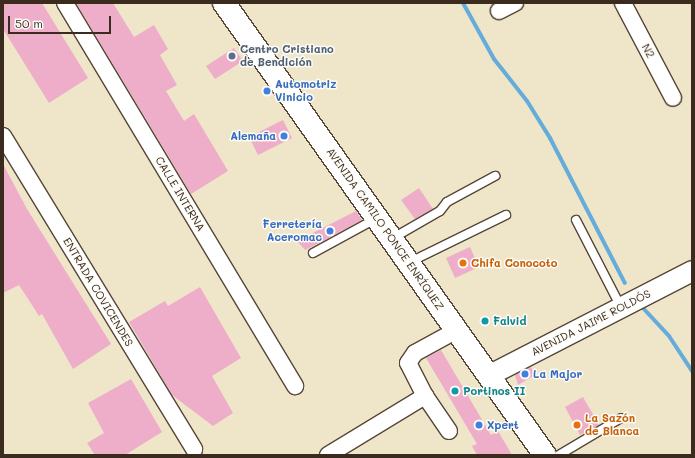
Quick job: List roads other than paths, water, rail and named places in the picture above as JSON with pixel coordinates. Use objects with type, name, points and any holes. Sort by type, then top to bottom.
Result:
[{"type":"main road","name":"AVENIDA CAMILO PONCE ENRÍQUEZ","points":[[224,3],[545,455]]},
{"type":"street","name":"CALLE INTERNA","points":[[65,3],[295,386]]},
{"type":"street","points":[[499,11],[515,3]]},
{"type":"street","name":"N2","points":[[623,3],[673,98]]},
{"type":"street","name":"ENTRADA COVICENDES","points":[[3,136],[194,449]]},
{"type":"street","name":"AVENIDA JAIME ROLDÓS","points":[[490,376],[692,271]]},
{"type":"street","points":[[450,431],[425,396],[408,363],[415,353],[457,330]]},
{"type":"street","points":[[328,455],[350,449],[425,396]]},
{"type":"lane","points":[[392,238],[440,211],[447,202],[495,176]]},
{"type":"lane","points":[[409,262],[506,215]]},
{"type":"lane","points":[[313,253],[378,218]]},
{"type":"lane","points":[[576,220],[621,308]]},
{"type":"lane","points":[[559,455],[621,418]]},
{"type":"waterway","points":[[463,3],[494,59],[527,101],[550,138],[625,283]]},
{"type":"waterway","points":[[643,308],[669,336],[692,371]]},
{"type":"place","name":"Centro Cristiano de Bendición","points":[[232,56]]},
{"type":"place","name":"Automotriz Vinicio","points":[[267,91]]},
{"type":"place","name":"Alemaña","points":[[284,136]]},
{"type":"place","name":"Ferretería Aceromac","points":[[330,231]]},
{"type":"place","name":"Chifa Conocoto","points":[[463,263]]},
{"type":"place","name":"Falvid","points":[[485,321]]},
{"type":"place","name":"La Major","points":[[525,374]]},
{"type":"place","name":"Portinos II","points":[[455,391]]},
{"type":"place","name":"Xpert","points":[[479,425]]},
{"type":"place","name":"La Sazón de Blanca","points":[[577,425]]}]
